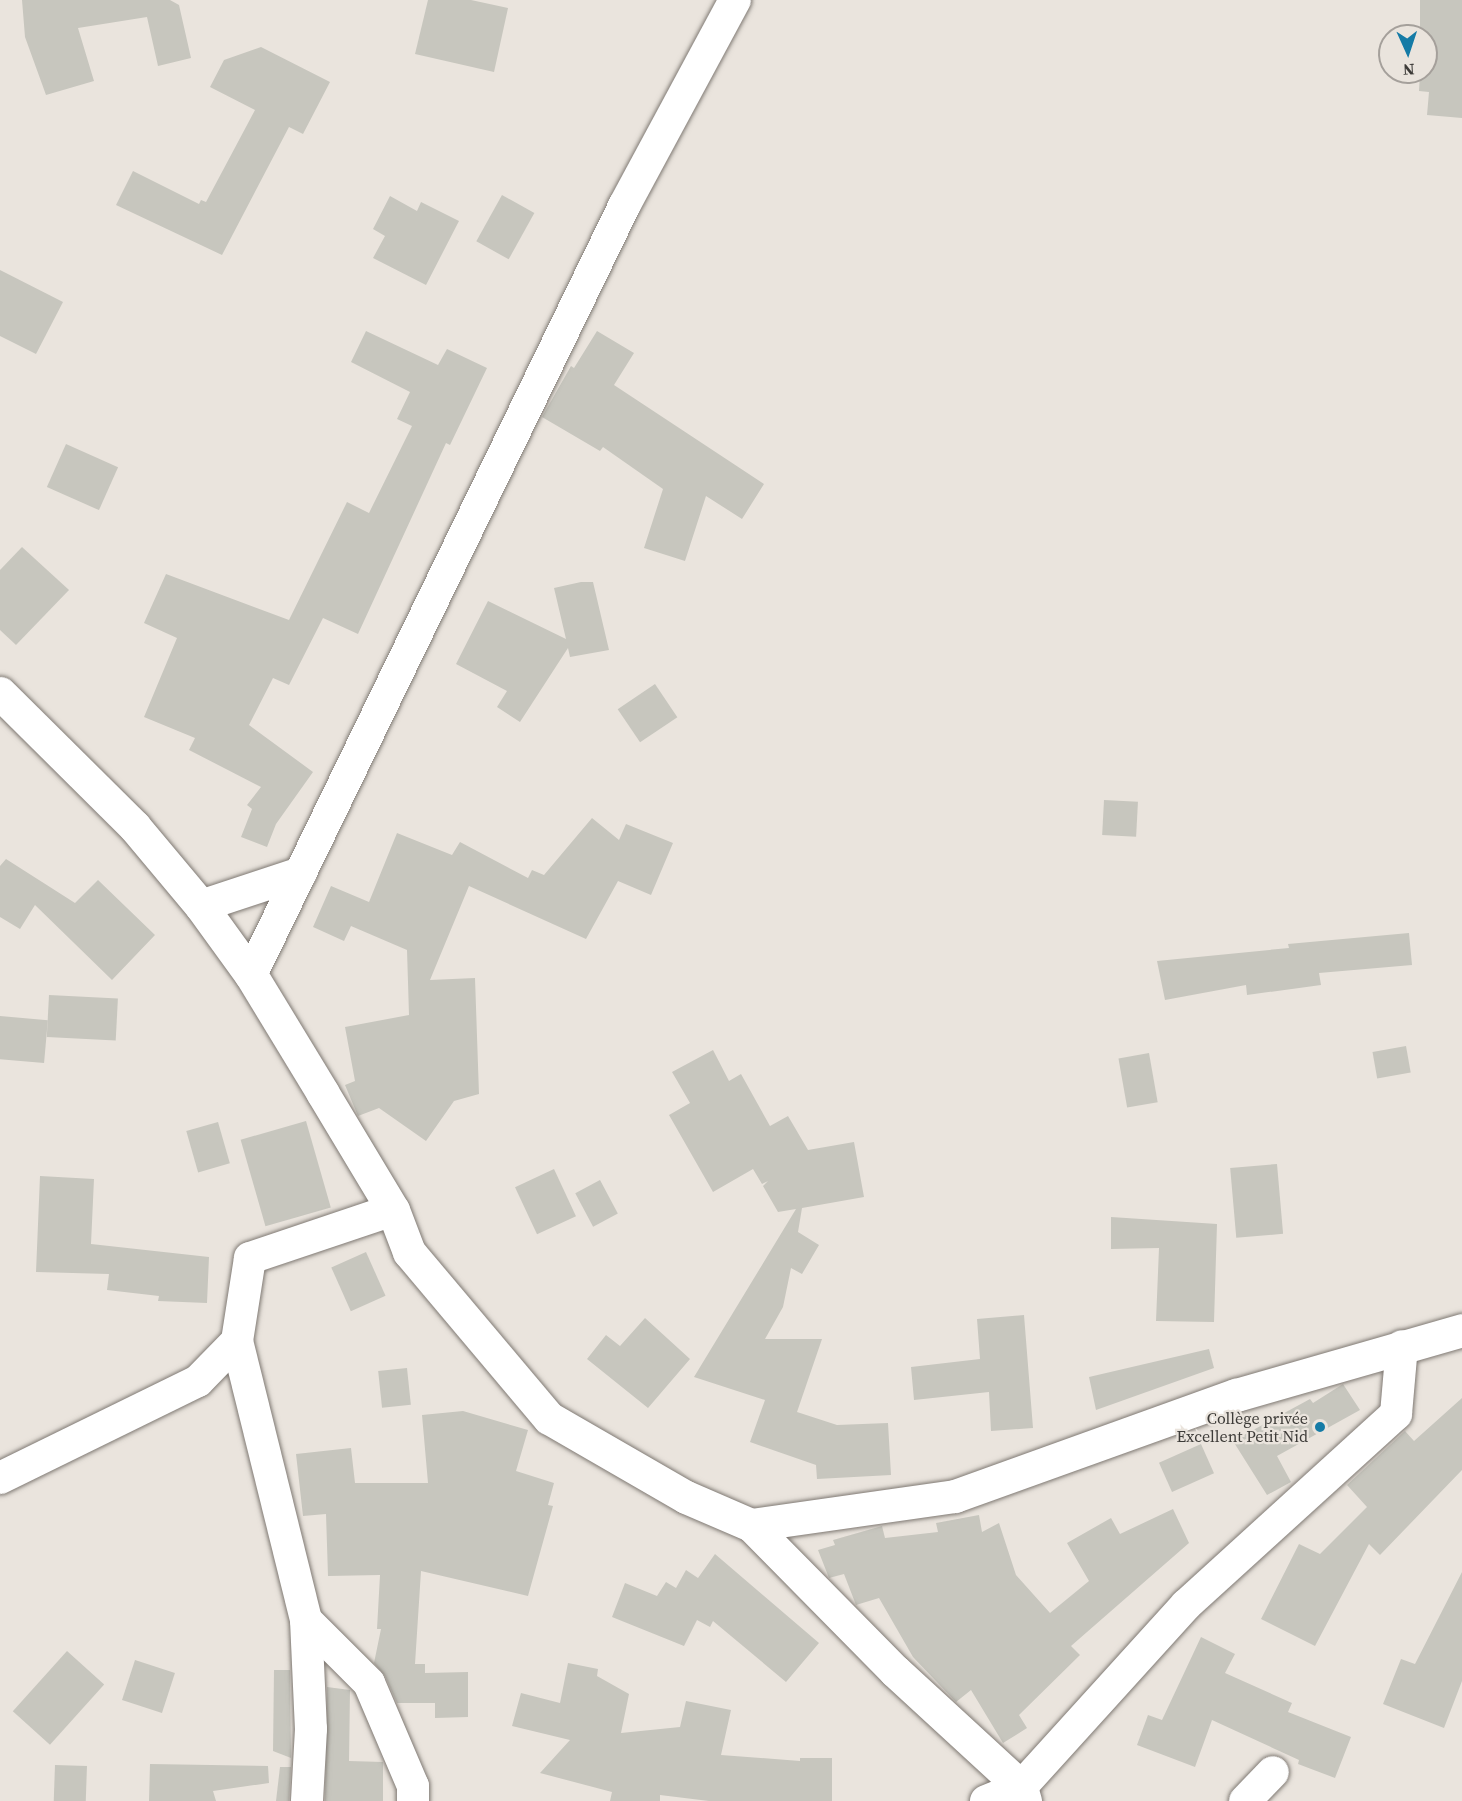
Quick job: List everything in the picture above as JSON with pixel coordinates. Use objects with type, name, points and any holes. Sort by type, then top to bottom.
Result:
[{"type":"street","points":[[251,975],[624,206],[735,0]]},
{"type":"street","points":[[0,693],[134,826],[201,906],[251,975],[393,1210],[409,1252],[549,1418],[686,1497],[751,1525],[895,1671],[1023,1794]]},
{"type":"street","points":[[201,906],[301,873]]},
{"type":"street","points":[[307,1801],[311,1729],[306,1620],[237,1341],[250,1258],[393,1210]]},
{"type":"street","points":[[751,1525],[955,1496],[1236,1395],[1462,1330]]},
{"type":"street","points":[[2,1473],[198,1381],[237,1341]]},
{"type":"street","points":[[986,1801],[1023,1794],[1186,1605],[1396,1414],[1401,1346]]},
{"type":"street","points":[[306,1620],[369,1683],[413,1786],[413,1801]]},
{"type":"street","points":[[1245,1801],[1273,1772]]},
{"type":"building","points":[[22,0],[170,0],[179,5],[191,58],[158,66],[147,17],[78,28],[94,81],[46,95],[25,37]]},
{"type":"building","points":[[428,0],[471,0],[508,8],[494,72],[415,54]]},
{"type":"building","points":[[1420,0],[1462,0],[1462,118],[1427,115],[1429,92],[1419,91],[1419,84],[1438,84],[1438,24],[1420,24]]},
{"type":"building","points":[[261,47],[330,82],[303,134],[289,127],[222,255],[116,205],[133,171],[199,204],[201,200],[206,202],[255,110],[210,87],[224,60]]},
{"type":"building","points":[[502,195],[534,213],[509,259],[476,241]]},
{"type":"building","points":[[390,196],[417,211],[421,202],[459,221],[426,285],[373,258],[385,236],[373,229]]},
{"type":"building","points":[[0,270],[63,302],[36,354],[0,336]]},
{"type":"building","points":[[366,331],[438,365],[447,349],[487,368],[450,445],[446,443],[358,634],[323,618],[289,685],[273,678],[249,725],[313,772],[276,824],[267,847],[241,837],[252,809],[247,805],[261,787],[189,750],[195,738],[144,717],[177,638],[144,623],[166,574],[289,620],[347,502],[369,513],[412,426],[397,419],[410,392],[351,362]]},
{"type":"building","points":[[597,331],[634,353],[614,385],[764,484],[742,519],[706,496],[685,561],[644,548],[663,489],[603,447],[600,451],[542,417],[571,366],[574,368]]},
{"type":"building","points":[[66,444],[118,467],[99,510],[47,487]]},
{"type":"building","points":[[22,547],[69,590],[16,645],[0,630],[0,570]]},
{"type":"building","points":[[581,582],[593,582],[609,650],[570,657],[568,648],[520,722],[497,707],[507,691],[456,664],[488,601],[566,639],[554,588]]},
{"type":"building","points":[[655,684],[677,717],[640,742],[618,709]]},
{"type":"building","points":[[1104,800],[1138,802],[1136,837],[1102,835]]},
{"type":"building","points":[[592,818],[619,840],[626,824],[673,843],[651,895],[618,881],[586,939],[469,886],[430,980],[475,978],[479,1094],[454,1101],[426,1141],[379,1108],[358,1116],[345,1085],[355,1081],[345,1027],[409,1015],[407,950],[351,926],[344,941],[313,927],[331,886],[369,902],[397,833],[452,855],[460,842],[528,878],[532,870],[544,875]]},
{"type":"building","points":[[6,859],[75,903],[98,880],[155,935],[112,980],[35,905],[20,929],[0,917],[0,866]]},
{"type":"building","points":[[1409,933],[1412,965],[1319,973],[1321,985],[1247,995],[1246,985],[1165,1000],[1157,961],[1289,948],[1288,944]]},
{"type":"building","points":[[49,995],[118,999],[116,1041],[47,1037]]},
{"type":"building","points":[[0,1016],[48,1020],[44,1063],[0,1059]]},
{"type":"building","points":[[1406,1046],[1411,1073],[1377,1078],[1373,1052]]},
{"type":"building","points":[[713,1050],[729,1081],[741,1074],[770,1126],[788,1116],[808,1150],[854,1142],[864,1197],[802,1208],[798,1232],[819,1245],[802,1274],[791,1268],[783,1307],[765,1339],[822,1339],[797,1412],[837,1425],[888,1423],[891,1475],[817,1479],[816,1465],[750,1442],[765,1400],[694,1377],[796,1209],[778,1212],[763,1186],[768,1181],[762,1184],[753,1169],[713,1192],[669,1115],[690,1103],[672,1072]]},
{"type":"building","points":[[1149,1053],[1158,1102],[1127,1108],[1118,1058]]},
{"type":"building","points":[[306,1121],[331,1208],[265,1226],[241,1140]]},
{"type":"building","points":[[218,1122],[230,1163],[198,1172],[186,1131]]},
{"type":"building","points":[[1277,1164],[1283,1234],[1236,1238],[1230,1168]]},
{"type":"building","points":[[554,1169],[576,1216],[537,1234],[515,1187]]},
{"type":"building","points":[[40,1176],[94,1179],[91,1244],[209,1257],[207,1303],[158,1301],[159,1296],[107,1290],[109,1274],[36,1272]]},
{"type":"building","points":[[600,1180],[618,1214],[593,1227],[575,1193]]},
{"type":"building","points":[[1111,1217],[1217,1224],[1214,1322],[1156,1321],[1159,1248],[1111,1249]]},
{"type":"building","points":[[366,1252],[386,1296],[351,1311],[331,1267]]},
{"type":"building","points":[[1024,1315],[1033,1428],[991,1431],[989,1392],[914,1400],[911,1367],[980,1359],[977,1319]]},
{"type":"building","points":[[645,1318],[690,1359],[648,1408],[587,1359],[606,1335],[620,1346]]},
{"type":"building","points":[[1209,1349],[1214,1368],[1096,1410],[1089,1377]]},
{"type":"building","points":[[407,1368],[411,1405],[382,1408],[378,1371]]},
{"type":"building","points":[[1343,1384],[1360,1410],[1277,1456],[1291,1482],[1267,1495],[1233,1441],[1310,1399],[1313,1403]]},
{"type":"building","points":[[1462,1398],[1462,1470],[1380,1555],[1369,1544],[1315,1646],[1261,1619],[1299,1544],[1320,1554],[1367,1507],[1347,1485],[1405,1431],[1414,1441]]},
{"type":"building","points":[[463,1411],[528,1430],[516,1471],[554,1483],[548,1505],[553,1506],[528,1596],[421,1571],[415,1664],[425,1664],[425,1673],[468,1672],[468,1717],[435,1718],[435,1703],[397,1703],[385,1676],[374,1663],[381,1629],[377,1629],[380,1575],[328,1576],[326,1514],[303,1516],[296,1454],[351,1448],[355,1483],[428,1483],[422,1415]]},
{"type":"building","points":[[1201,1444],[1214,1473],[1172,1492],[1159,1463]]},
{"type":"building","points":[[1173,1509],[1189,1543],[1071,1646],[1080,1655],[1019,1715],[1027,1728],[1003,1743],[971,1690],[956,1702],[913,1657],[879,1598],[856,1605],[844,1574],[829,1578],[818,1550],[835,1545],[833,1540],[882,1526],[885,1538],[938,1532],[936,1523],[979,1515],[982,1532],[999,1523],[1016,1575],[1050,1613],[1089,1581],[1067,1543],[1111,1518],[1120,1534]]},
{"type":"building","points":[[715,1554],[819,1643],[786,1682],[713,1621],[710,1627],[697,1620],[684,1646],[612,1617],[625,1583],[657,1596],[666,1582],[676,1588],[686,1570],[698,1578]]},
{"type":"building","points":[[1462,1572],[1462,1681],[1444,1728],[1383,1704],[1401,1659],[1415,1664]]},
{"type":"building","points":[[1201,1637],[1235,1654],[1225,1673],[1292,1703],[1288,1712],[1351,1737],[1335,1778],[1298,1764],[1299,1760],[1212,1720],[1195,1767],[1137,1745],[1148,1715],[1162,1720]]},
{"type":"building","points":[[67,1651],[104,1684],[50,1745],[13,1711]]},
{"type":"building","points":[[135,1660],[175,1673],[162,1713],[122,1700]]},
{"type":"building","points":[[568,1663],[598,1669],[597,1676],[629,1694],[621,1733],[680,1727],[686,1701],[731,1710],[721,1755],[800,1761],[800,1758],[832,1758],[832,1801],[709,1801],[660,1795],[660,1801],[610,1801],[612,1792],[540,1773],[570,1740],[512,1726],[521,1693],[560,1703]]},
{"type":"building","points":[[274,1670],[290,1670],[291,1758],[273,1751]]},
{"type":"building","points":[[327,1687],[350,1690],[349,1761],[383,1762],[383,1801],[325,1801]]},
{"type":"building","points":[[150,1764],[268,1766],[269,1783],[213,1791],[216,1801],[149,1801]]},
{"type":"building","points":[[55,1765],[87,1766],[86,1801],[54,1801]]},
{"type":"building","points":[[280,1767],[291,1767],[289,1801],[276,1801]]},
{"type":"place","name":"Collège privée Excellent Petit Nid","points":[[1320,1427]]}]
